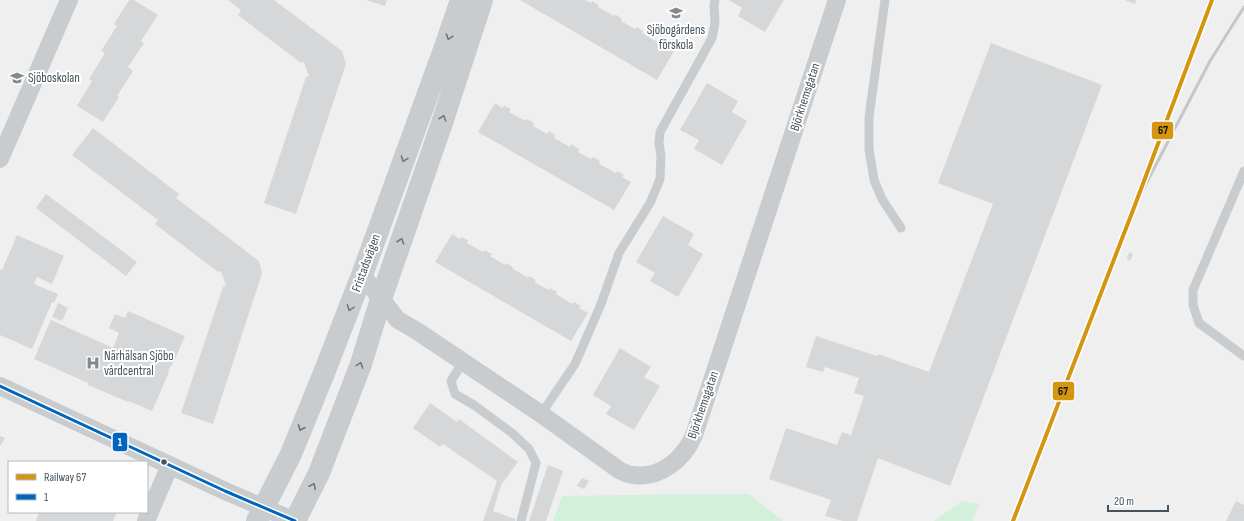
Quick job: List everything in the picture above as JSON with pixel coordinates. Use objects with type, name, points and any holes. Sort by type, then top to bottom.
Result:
[{"type":"street","points":[[0,159],[69,0]]},
{"type":"street","name":"Fristadsvägen","points":[[260,514],[291,454],[324,373],[362,275],[461,0]]},
{"type":"street","name":"Fristadsvägen","points":[[295,521],[319,473],[361,364],[380,299],[482,0]]},
{"type":"street","name":"Björkhemsgatan","points":[[362,275],[398,320],[417,331],[541,414],[618,470],[634,476],[654,474],[668,467],[690,445],[837,0]]},
{"type":"street","points":[[0,386],[225,491],[260,514],[295,521]]},
{"type":"street","points":[[146,521],[170,465]]},
{"type":"lane","points":[[541,414],[575,364],[602,304],[619,253],[650,203],[660,179],[660,132],[712,38],[715,23],[714,5],[716,0]]},
{"type":"lane","points":[[885,0],[869,117],[869,149],[874,180],[882,199],[901,228]]},
{"type":"lane","points":[[1244,171],[1193,290],[1193,305],[1199,323],[1244,356]]},
{"type":"lane","points":[[464,362],[451,381],[455,394],[474,405],[512,433],[529,449],[536,463],[521,521]]},
{"type":"green space","points":[[749,494],[783,521],[553,521],[562,496]]},
{"type":"green space","points":[[962,501],[979,504],[973,521],[934,521]]},
{"type":"building","points":[[129,0],[134,0],[158,15],[141,41],[144,43],[128,67],[133,71],[103,122],[77,106],[92,81],[89,79],[105,53],[101,51],[117,26],[114,24]]},
{"type":"building","points":[[228,0],[274,0],[342,51],[346,64],[296,214],[264,203],[306,77],[309,76],[304,62],[301,63],[238,15],[241,10]]},
{"type":"building","points":[[366,0],[387,0],[385,6]]},
{"type":"building","points":[[520,0],[585,0],[591,3],[592,1],[599,5],[598,7],[614,16],[615,14],[622,19],[621,21],[635,29],[637,27],[643,31],[642,33],[659,43],[660,40],[667,44],[666,47],[674,51],[657,80]]},
{"type":"building","points":[[729,0],[784,0],[765,32],[738,16],[742,8]]},
{"type":"building","points":[[1125,0],[1136,0],[1135,4]]},
{"type":"building","points":[[991,43],[1102,85],[950,486],[878,458],[857,521],[843,521],[825,516],[831,500],[769,479],[786,428],[837,445],[842,432],[851,435],[864,396],[854,393],[859,378],[825,367],[823,372],[806,367],[816,336],[877,356],[878,354],[929,372],[993,204],[938,183]]},
{"type":"building","points":[[707,83],[738,101],[732,112],[747,121],[722,165],[694,149],[699,140],[680,130]]},
{"type":"building","points":[[495,103],[502,108],[504,106],[511,109],[509,112],[526,121],[527,119],[534,123],[533,126],[547,134],[549,131],[555,135],[554,138],[570,147],[571,144],[579,149],[578,152],[591,159],[593,157],[600,161],[599,164],[616,173],[617,171],[624,175],[622,177],[631,182],[614,210],[478,132]]},
{"type":"building","points":[[93,128],[179,194],[176,198],[259,261],[262,273],[213,424],[181,413],[223,287],[226,286],[221,271],[218,272],[155,224],[158,220],[72,155]]},
{"type":"building","points":[[46,194],[137,262],[126,276],[36,208]]},
{"type":"building","points":[[663,216],[694,234],[688,245],[703,254],[678,297],[650,281],[655,273],[636,262]]},
{"type":"building","points":[[452,234],[460,239],[461,237],[468,240],[467,243],[483,252],[484,250],[492,254],[490,256],[505,265],[506,263],[513,267],[512,268],[528,278],[529,276],[536,280],[534,282],[549,290],[550,288],[557,292],[556,294],[572,304],[574,302],[581,306],[579,308],[588,313],[571,341],[435,262]]},
{"type":"building","points":[[17,235],[64,256],[52,284],[37,277],[34,284],[58,294],[54,303],[52,302],[32,349],[0,335],[0,269],[2,270]]},
{"type":"building","points":[[1129,252],[1133,254],[1130,261],[1127,259]]},
{"type":"building","points":[[58,303],[68,308],[62,321],[52,317]]},
{"type":"building","points":[[128,311],[185,336],[172,366],[171,365],[168,371],[169,372],[152,411],[88,385],[88,383],[34,359],[51,320],[113,348],[119,333],[109,328],[115,314],[125,318]]},
{"type":"building","points":[[620,348],[651,367],[644,377],[660,386],[634,430],[606,414],[611,406],[593,395]]},
{"type":"building","points":[[430,403],[457,422],[459,419],[518,462],[501,485],[493,511],[515,519],[515,521],[483,521],[497,481],[443,444],[440,447],[413,428]]},
{"type":"building","points":[[0,436],[5,438],[0,446]]},
{"type":"building","points":[[548,465],[563,471],[546,521],[529,521]]},
{"type":"building","points":[[582,478],[589,481],[584,489],[577,486]]},
{"type":"building","points":[[1236,501],[1244,505],[1244,521],[1226,521]]},
{"type":"building","points":[[39,513],[117,513],[113,521],[36,521]]},
{"type":"railway","points":[[1135,205],[1210,61],[1244,7]]},
{"type":"rail line","name":"67","points":[[1013,521],[1135,205],[1212,0]]},
{"type":"transit line","name":"1","points":[[0,386],[225,491],[295,521]]},
{"type":"place","name":"Sjöbogårdens förskola","points":[[676,13]]},
{"type":"place","name":"Sjöboskolan","points":[[17,78]]},
{"type":"place","name":"Närhälsan Sjöbo vårdcentral","points":[[93,363]]}]
